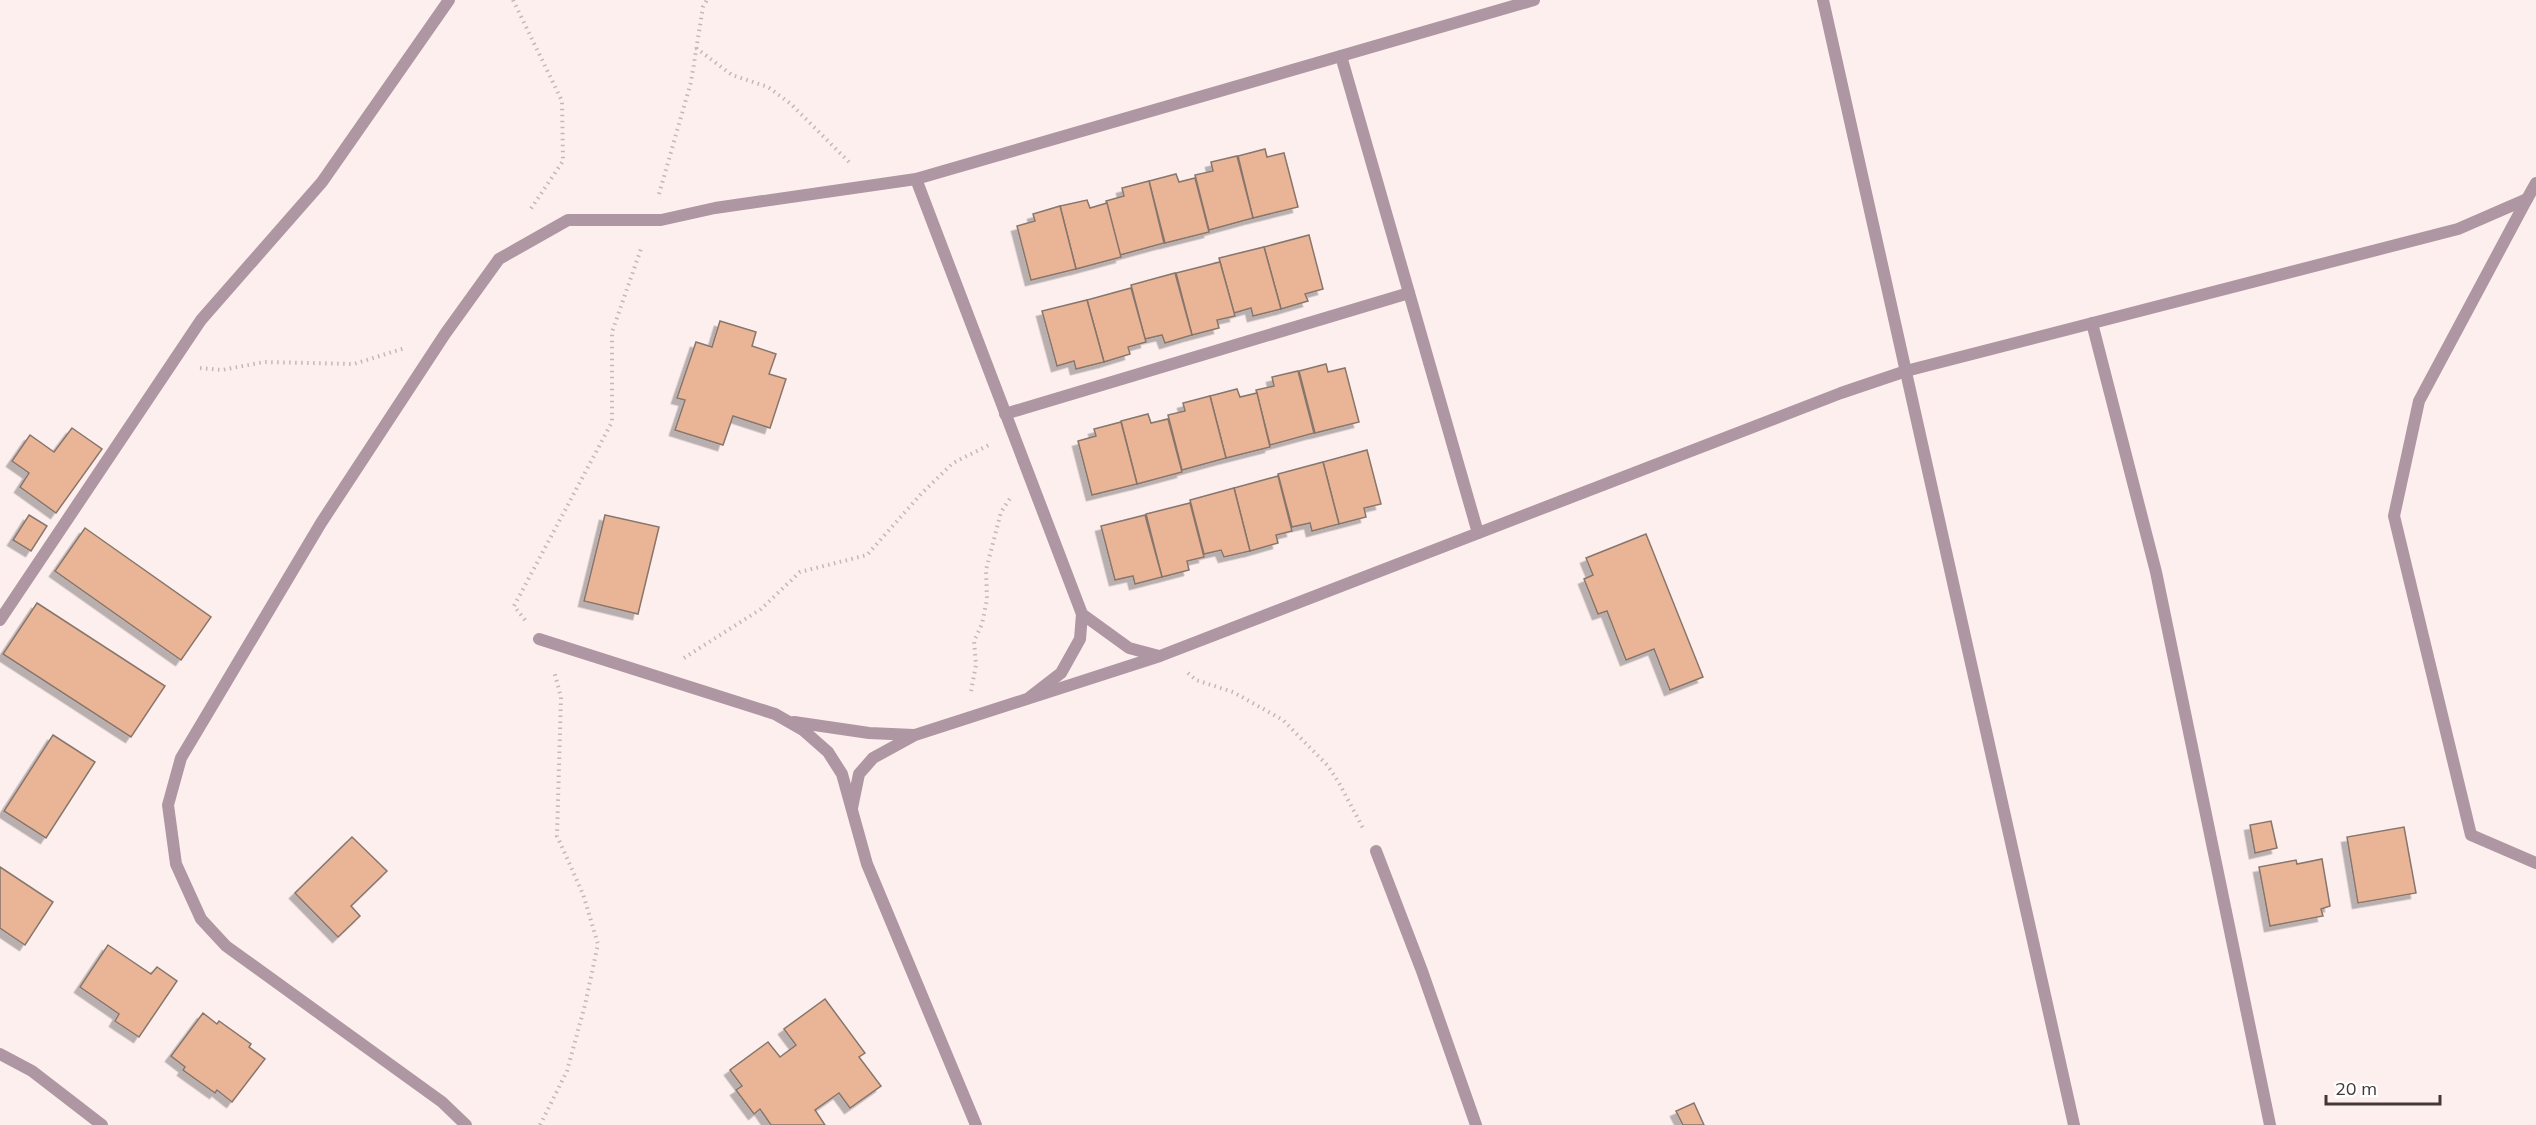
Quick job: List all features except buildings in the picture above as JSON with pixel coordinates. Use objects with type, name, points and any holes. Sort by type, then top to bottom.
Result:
[{"type":"street","points":[[0,620],[201,320],[322,182],[449,0]]},
{"type":"street","points":[[466,1125],[442,1102],[226,946],[201,919],[176,864],[168,805],[181,758],[321,523],[445,334],[499,259],[568,220],[661,220],[715,208],[916,179],[1534,0]]},
{"type":"street","points":[[1823,0],[2074,1125]]},
{"type":"street","points":[[1341,56],[1478,533]]},
{"type":"street","points":[[916,179],[1082,614],[1080,639],[1061,673],[1022,703]]},
{"type":"street","points":[[2536,183],[2419,402],[2394,516],[2470,835],[2536,863]]},
{"type":"street","points":[[852,808],[859,774],[873,758],[915,735],[1022,703],[1160,656],[1840,393],[1906,371],[2458,230],[2527,199]]},
{"type":"street","points":[[1005,414],[1409,293]]},
{"type":"street","points":[[2092,323],[2156,572],[2270,1125]]},
{"type":"street","points":[[1082,614],[1129,648],[1160,656]]},
{"type":"street","points":[[539,639],[775,714],[803,730],[828,752],[842,774],[867,864],[975,1125]]},
{"type":"street","points":[[787,721],[869,733],[915,735]]},
{"type":"street","points":[[1376,851],[1422,971],[1476,1125]]},
{"type":"street","points":[[0,1054],[32,1071],[102,1125]]},
{"type":"path","points":[[513,0],[562,101],[563,160],[524,219]]},
{"type":"path","points":[[651,220],[691,82],[703,7],[707,0]]},
{"type":"path","points":[[696,48],[732,75],[768,87],[791,104],[810,126],[873,185]]},
{"type":"path","points":[[193,367],[222,370],[264,362],[354,364],[445,334]]},
{"type":"path","points":[[647,673],[675,663],[761,609],[800,572],[867,555],[921,494],[953,463],[992,444],[1005,414]]},
{"type":"path","points":[[958,722],[972,689],[976,665],[974,641],[984,615],[987,599],[986,570],[1001,512],[1028,473]]},
{"type":"path","points":[[1160,656],[1178,664],[1196,680],[1233,692],[1283,720],[1334,774],[1376,851]]}]
